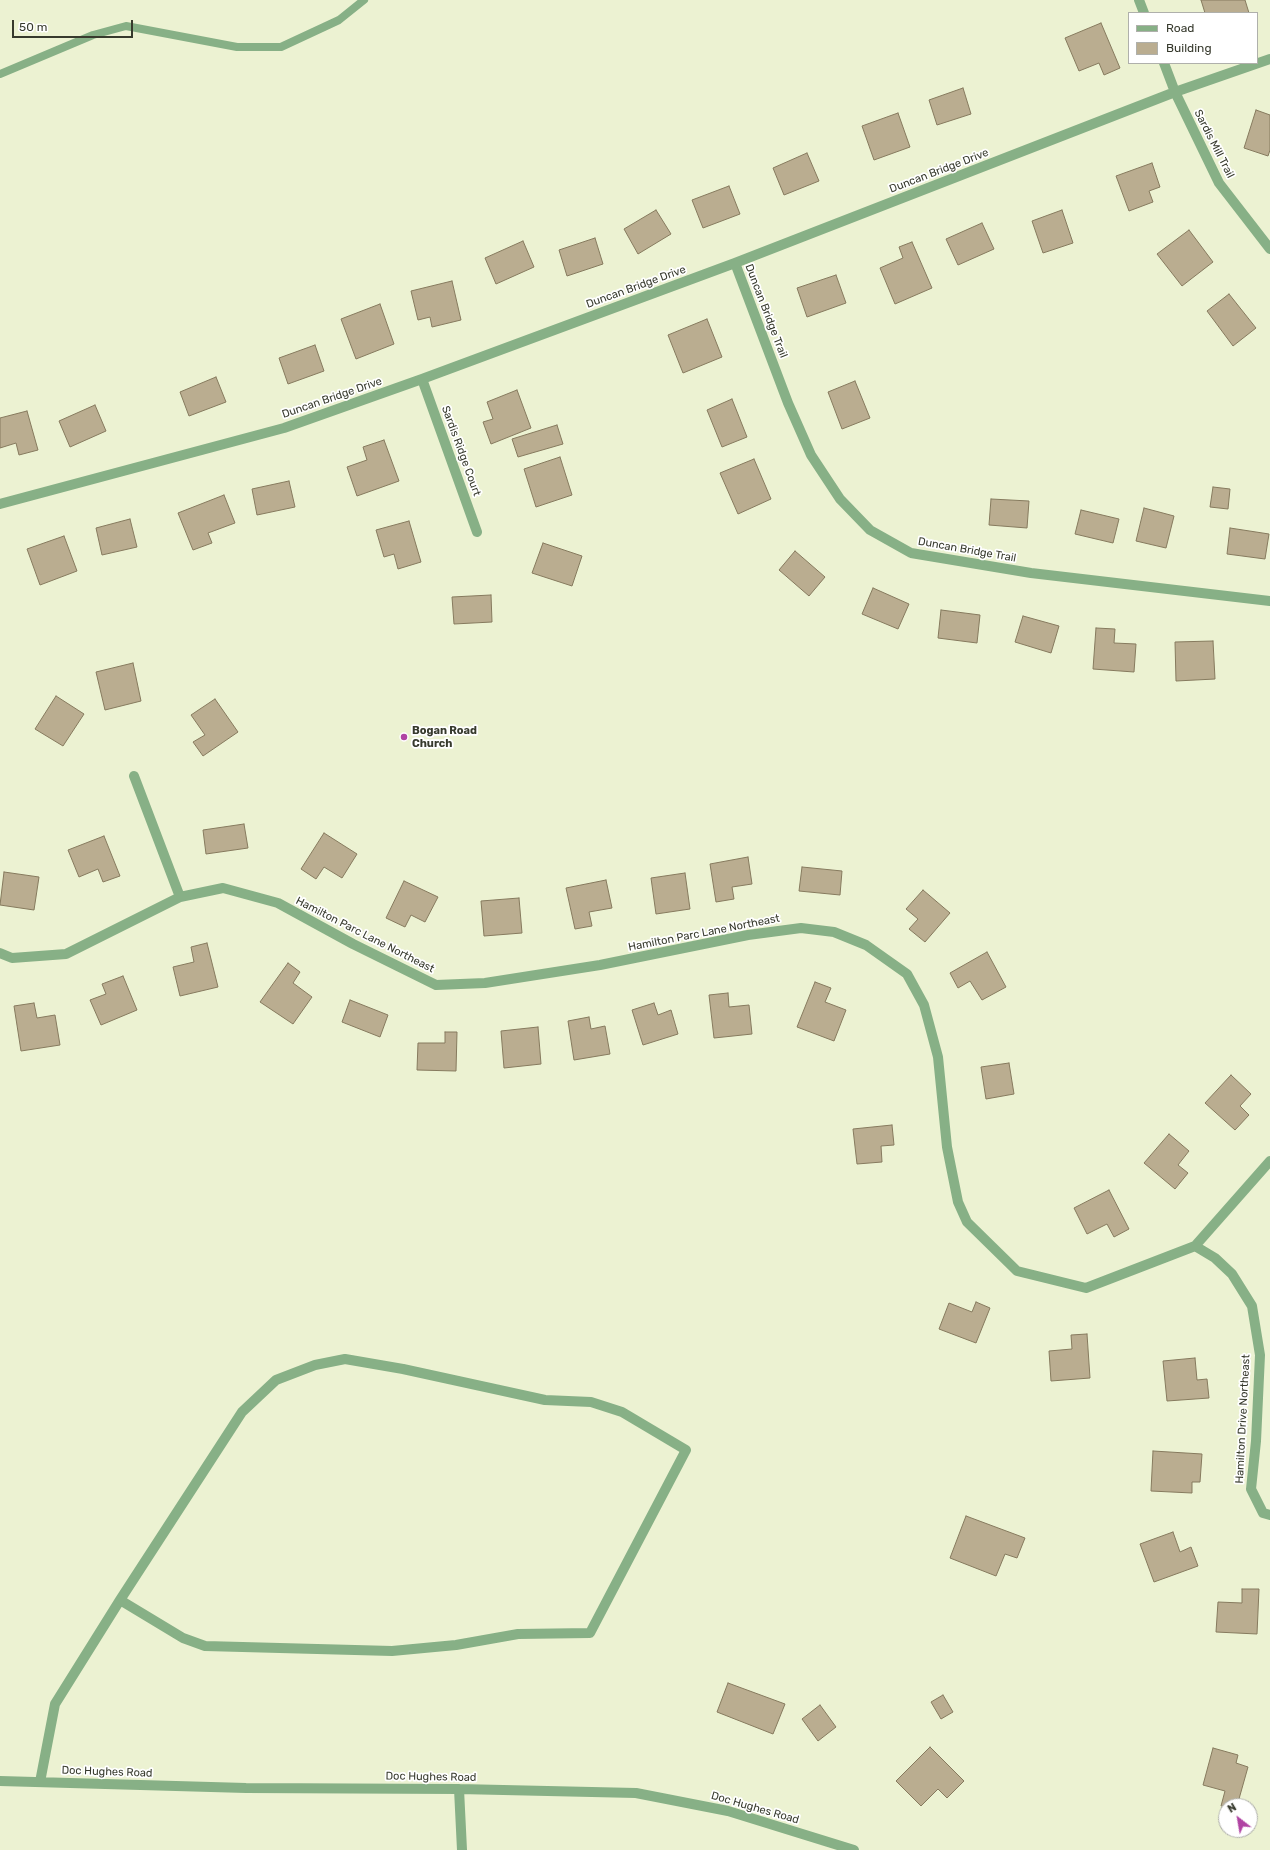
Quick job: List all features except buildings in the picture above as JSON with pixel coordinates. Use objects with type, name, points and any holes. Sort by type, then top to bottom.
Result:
[{"type":"street","points":[[1139,0],[1144,12]]},
{"type":"street","name":"Duncan Bridge Drive","points":[[1258,63],[1270,59]]},
{"type":"street","name":"Sardis Mill Trail","points":[[1164,64],[1175,92],[1219,183],[1270,249]]},
{"type":"street","name":"Duncan Bridge Drive","points":[[0,504],[284,428],[422,379],[735,263],[1175,92],[1256,64]]},
{"type":"street","name":"Duncan Bridge Trail","points":[[735,263],[788,403],[811,456],[840,499],[870,530],[910,553],[1031,573],[1270,601]]},
{"type":"street","name":"Sardis Ridge Court","points":[[422,379],[477,532]]},
{"type":"street","points":[[134,776],[180,897]]},
{"type":"street","name":"Hamilton Parc Lane Northeast","points":[[0,953],[12,958],[66,954],[180,897],[223,888],[278,903],[353,944],[436,985],[485,983],[600,965],[748,934],[801,928],[834,932],[866,945],[907,974],[924,1005],[938,1057],[947,1147],[958,1202],[967,1222],[1017,1271],[1086,1288],[1195,1246],[1270,1161]]},
{"type":"street","name":"Hamilton Drive Northeast","points":[[1195,1246],[1215,1258],[1232,1274],[1252,1306],[1260,1355],[1256,1441],[1251,1489],[1263,1513],[1270,1515]]},
{"type":"street","points":[[40,1782],[55,1704],[120,1600],[242,1412],[276,1380],[315,1365],[345,1359],[403,1369],[545,1400],[591,1402],[622,1412],[686,1450],[590,1633],[518,1634],[456,1645],[392,1651],[205,1646],[183,1638],[120,1600]]},
{"type":"street","name":"Doc Hughes Road","points":[[0,1781],[246,1788],[459,1789],[636,1793],[728,1811],[854,1850]]},
{"type":"street","points":[[459,1789],[462,1850]]},
{"type":"lane","points":[[0,74],[93,35],[126,26],[237,47],[281,47],[339,20],[364,0]]},
{"type":"place","name":"Bogan Road Church","points":[[404,737]]}]
